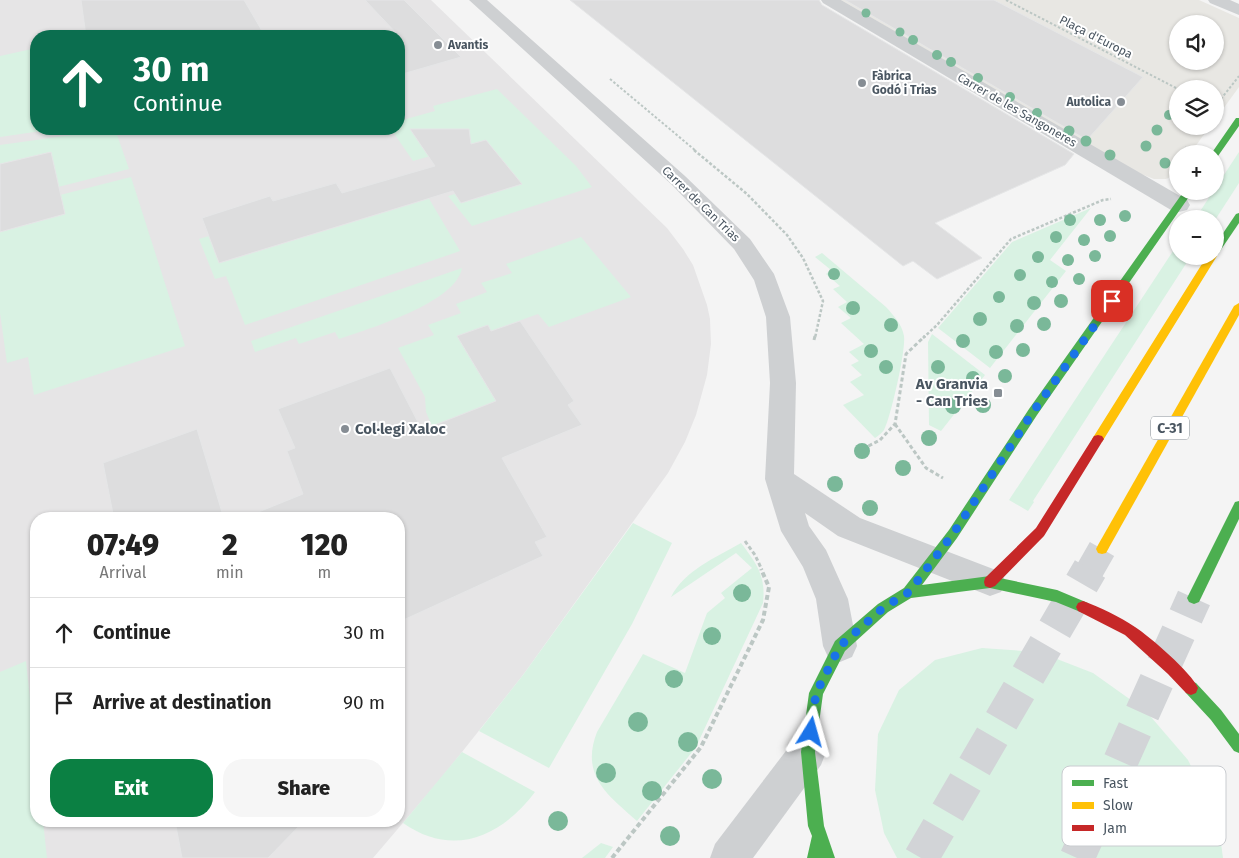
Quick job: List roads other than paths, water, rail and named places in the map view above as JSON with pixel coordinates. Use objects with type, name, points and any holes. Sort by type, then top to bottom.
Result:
[{"type":"main road","points":[[1221,145],[1239,120]]},
{"type":"main road","points":[[826,858],[816,826],[808,752],[816,693],[840,646],[883,608],[909,592],[953,534],[1033,412],[1183,200]]},
{"type":"main road","points":[[1224,238],[1239,216]]},
{"type":"main road","points":[[990,582],[1040,532],[1206,265]]},
{"type":"main road","name":"C-31","points":[[1102,549],[1239,306]]},
{"type":"main road","points":[[1194,598],[1239,506]]},
{"type":"main road","points":[[909,592],[990,582],[1057,596],[1101,615],[1130,632],[1174,669],[1216,715],[1239,746]]},
{"type":"main road","points":[[815,858],[820,837]]},
{"type":"street","name":"Carrer de Can Trias","points":[[478,0],[678,180],[742,244],[766,280],[778,317],[784,383],[779,479],[796,531],[815,560],[832,598],[840,646]]},
{"type":"street","name":"Carrer de les Sangoneres","points":[[829,0],[1169,190]]},
{"type":"street","points":[[1216,0],[1239,10]]},
{"type":"street","points":[[779,479],[849,527],[933,558],[990,582]]},
{"type":"street","points":[[729,858],[808,752]]},
{"type":"tunnel","points":[[1090,570],[1102,549]]},
{"type":"tunnel","points":[[921,858],[1090,569]]},
{"type":"tunnel","points":[[1118,766],[1194,598]]},
{"type":"tunnel","points":[[1077,858],[1082,846]]},
{"type":"place","name":"Avantis","points":[[438,45]]},
{"type":"place","name":"Fàbrica Godó i Trias","points":[[862,83]]},
{"type":"place","name":"Autolica","points":[[1121,102]]},
{"type":"place","name":"Av Granvia - Can Tries","points":[[998,393]]},
{"type":"place","name":"Col·legi Xaloc","points":[[345,429]]}]
